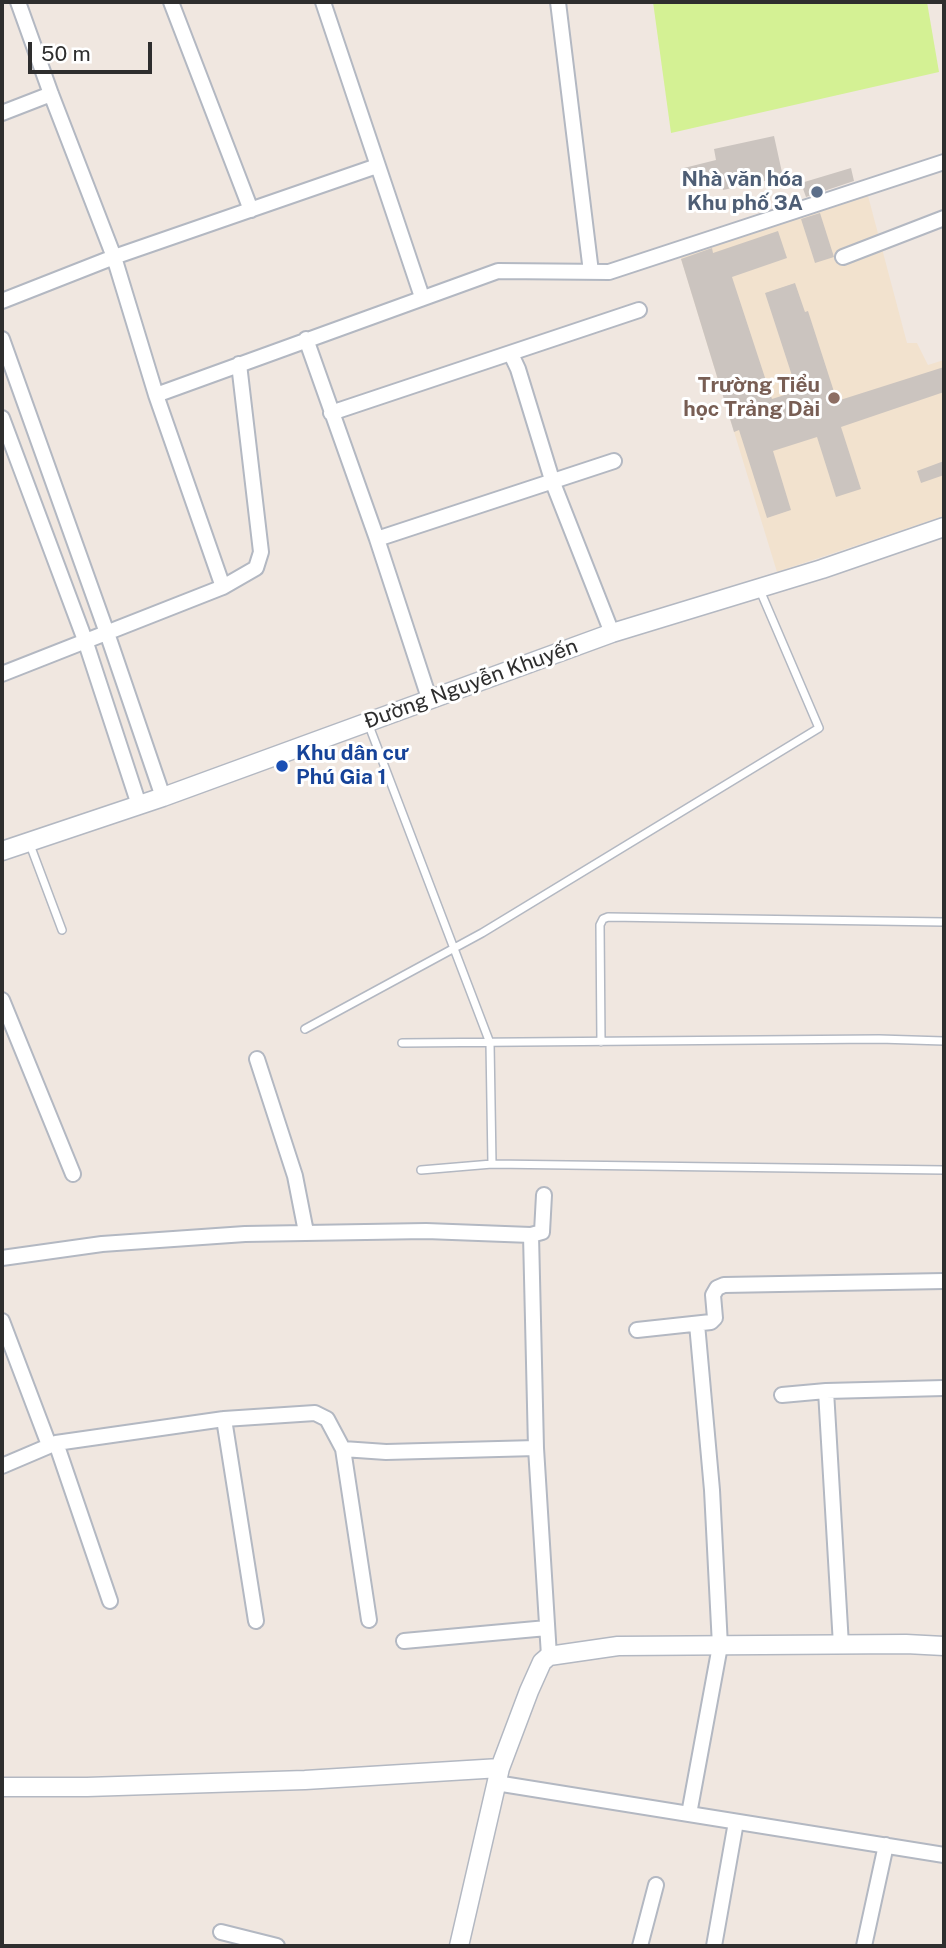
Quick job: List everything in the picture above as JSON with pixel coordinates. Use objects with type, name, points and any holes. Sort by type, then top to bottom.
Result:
[{"type":"street","points":[[18,2],[114,257],[156,395],[223,587]]},
{"type":"street","points":[[171,2],[251,210]]},
{"type":"street","points":[[323,2],[422,297]]},
{"type":"street","points":[[558,2],[591,272]]},
{"type":"street","points":[[2,113],[51,94]]},
{"type":"street","points":[[156,395],[498,271],[609,272],[944,162]]},
{"type":"street","points":[[2,301],[114,257],[377,166]]},
{"type":"street","points":[[843,257],[944,218]]},
{"type":"street","points":[[331,412],[511,355],[639,310]]},
{"type":"street","points":[[2,339],[163,797]]},
{"type":"street","points":[[306,340],[377,540],[429,698]]},
{"type":"street","points":[[511,355],[518,369],[553,483],[612,633]]},
{"type":"street","points":[[2,674],[223,587],[256,568],[261,552],[239,364]]},
{"type":"street","points":[[2,418],[85,640],[139,804]]},
{"type":"street","points":[[377,540],[614,461]]},
{"type":"street","name":"Đường Nguyễn Khuyến","points":[[2,851],[163,797],[612,633],[944,527]]},
{"type":"street","points":[[2,1000],[73,1174]]},
{"type":"street","points":[[257,1059],[295,1176],[306,1232]]},
{"type":"street","points":[[2,1258],[129,1242],[245,1234],[426,1231],[531,1235],[542,1232],[544,1195]]},
{"type":"street","points":[[531,1235],[536,1448],[549,1656]]},
{"type":"street","points":[[636,1330],[711,1322],[715,1318],[713,1295],[717,1288],[724,1285],[944,1282]]},
{"type":"street","points":[[2,1321],[53,1444],[110,1601]]},
{"type":"street","points":[[689,1814],[720,1646],[712,1490],[697,1324]]},
{"type":"street","points":[[782,1395],[944,1388]]},
{"type":"street","points":[[826,1391],[841,1645]]},
{"type":"street","points":[[2,1466],[53,1444],[224,1419],[315,1413],[327,1419],[343,1449],[369,1620]]},
{"type":"street","points":[[224,1419],[256,1620]]},
{"type":"street","points":[[343,1449],[386,1452],[536,1448]]},
{"type":"street","points":[[404,1641],[547,1628]]},
{"type":"street","points":[[459,1946],[498,1776],[529,1691],[542,1662],[549,1656],[618,1646],[944,1646]]},
{"type":"street","points":[[2,1787],[498,1776],[689,1814],[944,1855]]},
{"type":"street","points":[[714,1946],[736,1822]]},
{"type":"street","points":[[864,1946],[886,1845]]},
{"type":"street","points":[[640,1946],[656,1885]]},
{"type":"street","points":[[220,1932],[277,1946]]},
{"type":"lane","points":[[305,1030],[482,933],[819,728],[759,588]]},
{"type":"lane","points":[[368,723],[490,1043],[492,1164]]},
{"type":"lane","points":[[29,842],[62,930]]},
{"type":"lane","points":[[601,1042],[600,925],[603,919],[608,917],[944,922]]},
{"type":"lane","points":[[402,1043],[879,1039],[944,1041]]},
{"type":"lane","points":[[421,1170],[492,1164],[944,1170]]},
{"type":"shaded area","name":"Trường Tiểu học Trảng Dài","points":[[867,192],[907,343],[917,343],[928,365],[944,360],[944,516],[777,572],[679,252]]},
{"type":"green space","points":[[653,2],[927,2],[939,72],[671,133]]},
{"type":"building","points":[[774,136],[783,177],[723,190],[719,174],[683,183],[680,169],[716,160],[714,149]]},
{"type":"building","name":"Nhà văn hóa Khu phố 3A","points":[[851,168],[854,181],[806,197],[801,183]]},
{"type":"building","points":[[820,213],[834,257],[815,263],[801,219]]},
{"type":"building","points":[[778,231],[787,258],[732,277],[772,399],[797,391],[765,293],[795,283],[805,312],[808,311],[837,401],[944,367],[944,392],[841,427],[861,489],[836,497],[817,437],[773,451],[791,510],[767,518],[739,430],[734,432],[681,259],[712,248],[713,253]]},
{"type":"building","points":[[944,461],[944,475],[921,483],[917,471]]},
{"type":"place","name":"Nhà văn hóa Khu phố 3A","points":[[817,192]]},
{"type":"place","name":"Trường Tiểu học Trảng Dài","points":[[834,398]]},
{"type":"place","name":"Khu dân cư Phú Gia 1","points":[[282,766]]}]
